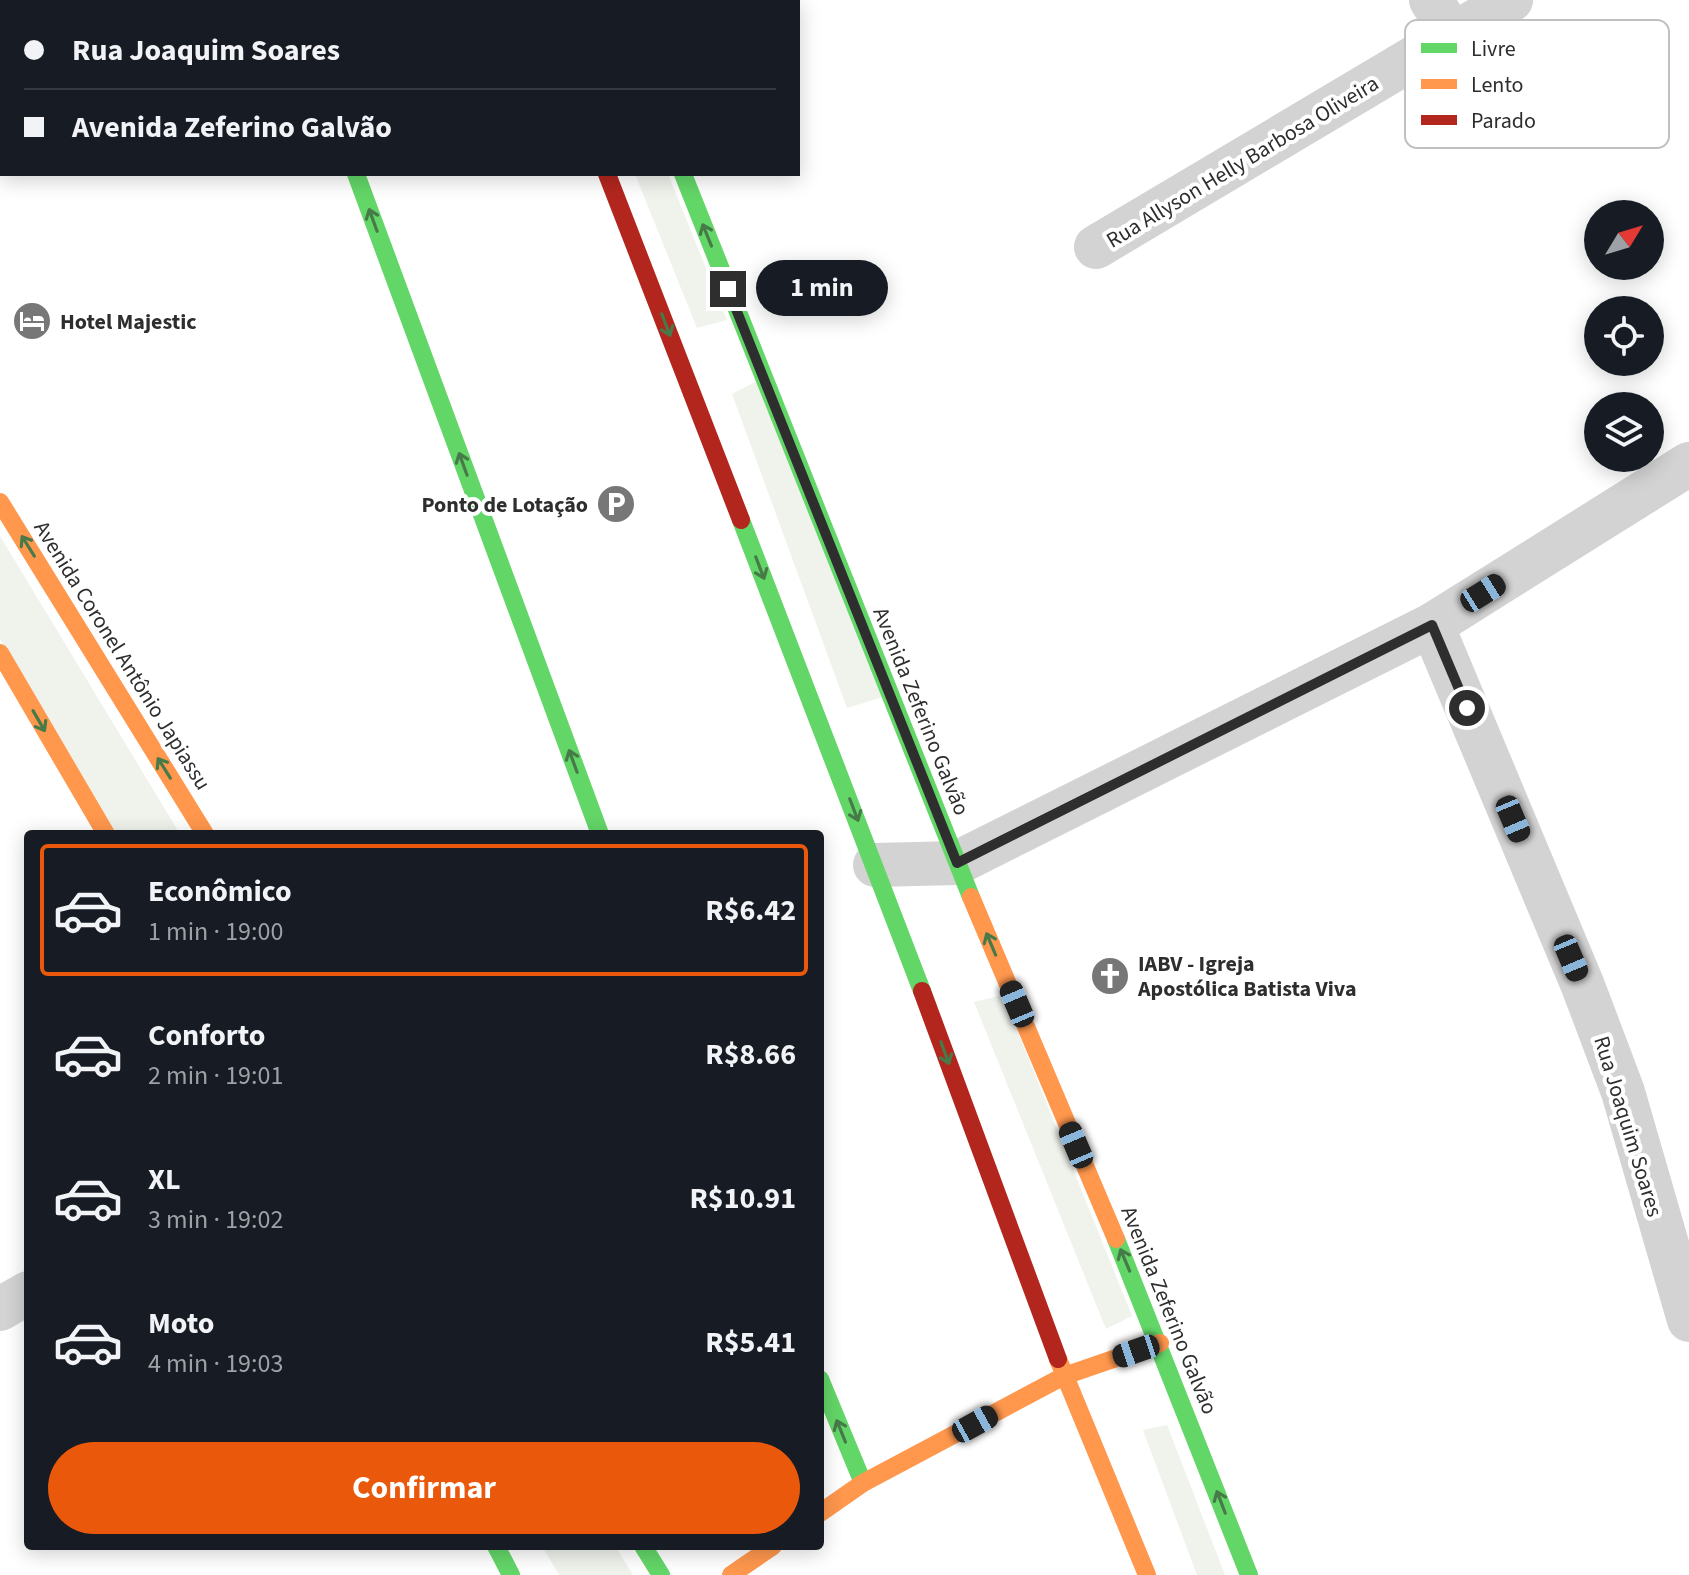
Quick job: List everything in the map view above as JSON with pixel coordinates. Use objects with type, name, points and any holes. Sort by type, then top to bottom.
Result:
[{"type":"street","name":"Rua Allyson Helly Barbosa Oliveira","points":[[1442,17],[1511,0]]},
{"type":"street","name":"Rua Allyson Helly Barbosa Oliveira","points":[[1096,247],[1405,42]]},
{"type":"street","points":[[357,176],[599,830]]},
{"type":"street","points":[[608,176],[875,865],[1064,1376],[1147,1575]]},
{"type":"street","name":"Avenida Zeferino Galvão","points":[[684,176],[957,863],[1160,1343],[1249,1575]]},
{"type":"street","points":[[875,865],[957,863],[1432,625],[1689,464]]},
{"type":"street","name":"Avenida Coronel Antônio Japiassu","points":[[0,502],[203,830]]},
{"type":"street","name":"Rua Joaquim Soares","points":[[1432,625],[1583,986],[1623,1092],[1689,1320]]},
{"type":"street","points":[[0,653],[104,830]]},
{"type":"street","points":[[0,1309],[24,1295]]},
{"type":"street","points":[[824,1510],[863,1483],[1064,1376],[1160,1343]]},
{"type":"street","points":[[824,1389],[863,1483]]},
{"type":"street","points":[[498,1550],[511,1575]]},
{"type":"street","points":[[645,1550],[661,1575]]},
{"type":"street","points":[[731,1575],[767,1550]]},
{"type":"shaded area","points":[[636,176],[669,176],[727,320],[697,328]]},
{"type":"shaded area","points":[[757,381],[883,697],[847,708],[732,394]]},
{"type":"shaded area","points":[[0,536],[178,830],[114,830],[0,639]]},
{"type":"shaded area","points":[[1003,995],[1132,1316],[1106,1329],[974,1002]]},
{"type":"shaded area","points":[[1167,1425],[1225,1575],[1197,1575],[1143,1430]]},
{"type":"shaded area","points":[[544,1550],[617,1550],[633,1575],[559,1575]]},
{"type":"traffic: fast","points":[[357,176],[599,830]]},
{"type":"traffic: fast","points":[[684,176],[971,897]]},
{"type":"traffic: fast","points":[[741,520],[922,991]]},
{"type":"traffic: fast","points":[[1116,1239],[1249,1575]]},
{"type":"traffic: fast","points":[[824,1389],[863,1483]]},
{"type":"traffic: fast","points":[[498,1550],[511,1575]]},
{"type":"traffic: fast","points":[[645,1550],[661,1575]]},
{"type":"traffic: slow","points":[[0,502],[203,830]]},
{"type":"traffic: slow","points":[[0,653],[104,830]]},
{"type":"traffic: slow","points":[[971,897],[1116,1239]]},
{"type":"traffic: slow","points":[[824,1510],[863,1483],[1064,1376],[1160,1343]]},
{"type":"traffic: slow","points":[[1058,1359],[1147,1575]]},
{"type":"traffic: slow","points":[[731,1575],[767,1550]]},
{"type":"traffic: jam","points":[[608,176],[741,520]]},
{"type":"traffic: jam","points":[[922,991],[1058,1359]]},
{"type":"place","name":"Hotel Majestic","points":[[32,321]]},
{"type":"place","name":"Ponto de Lotação","points":[[616,504]]},
{"type":"place","name":"IABV - Igreja Apostólica Batista Viva","points":[[1110,976]]},
{"type":"route","points":[[728,289],[957,863],[1432,625],[1467,708]]}]
